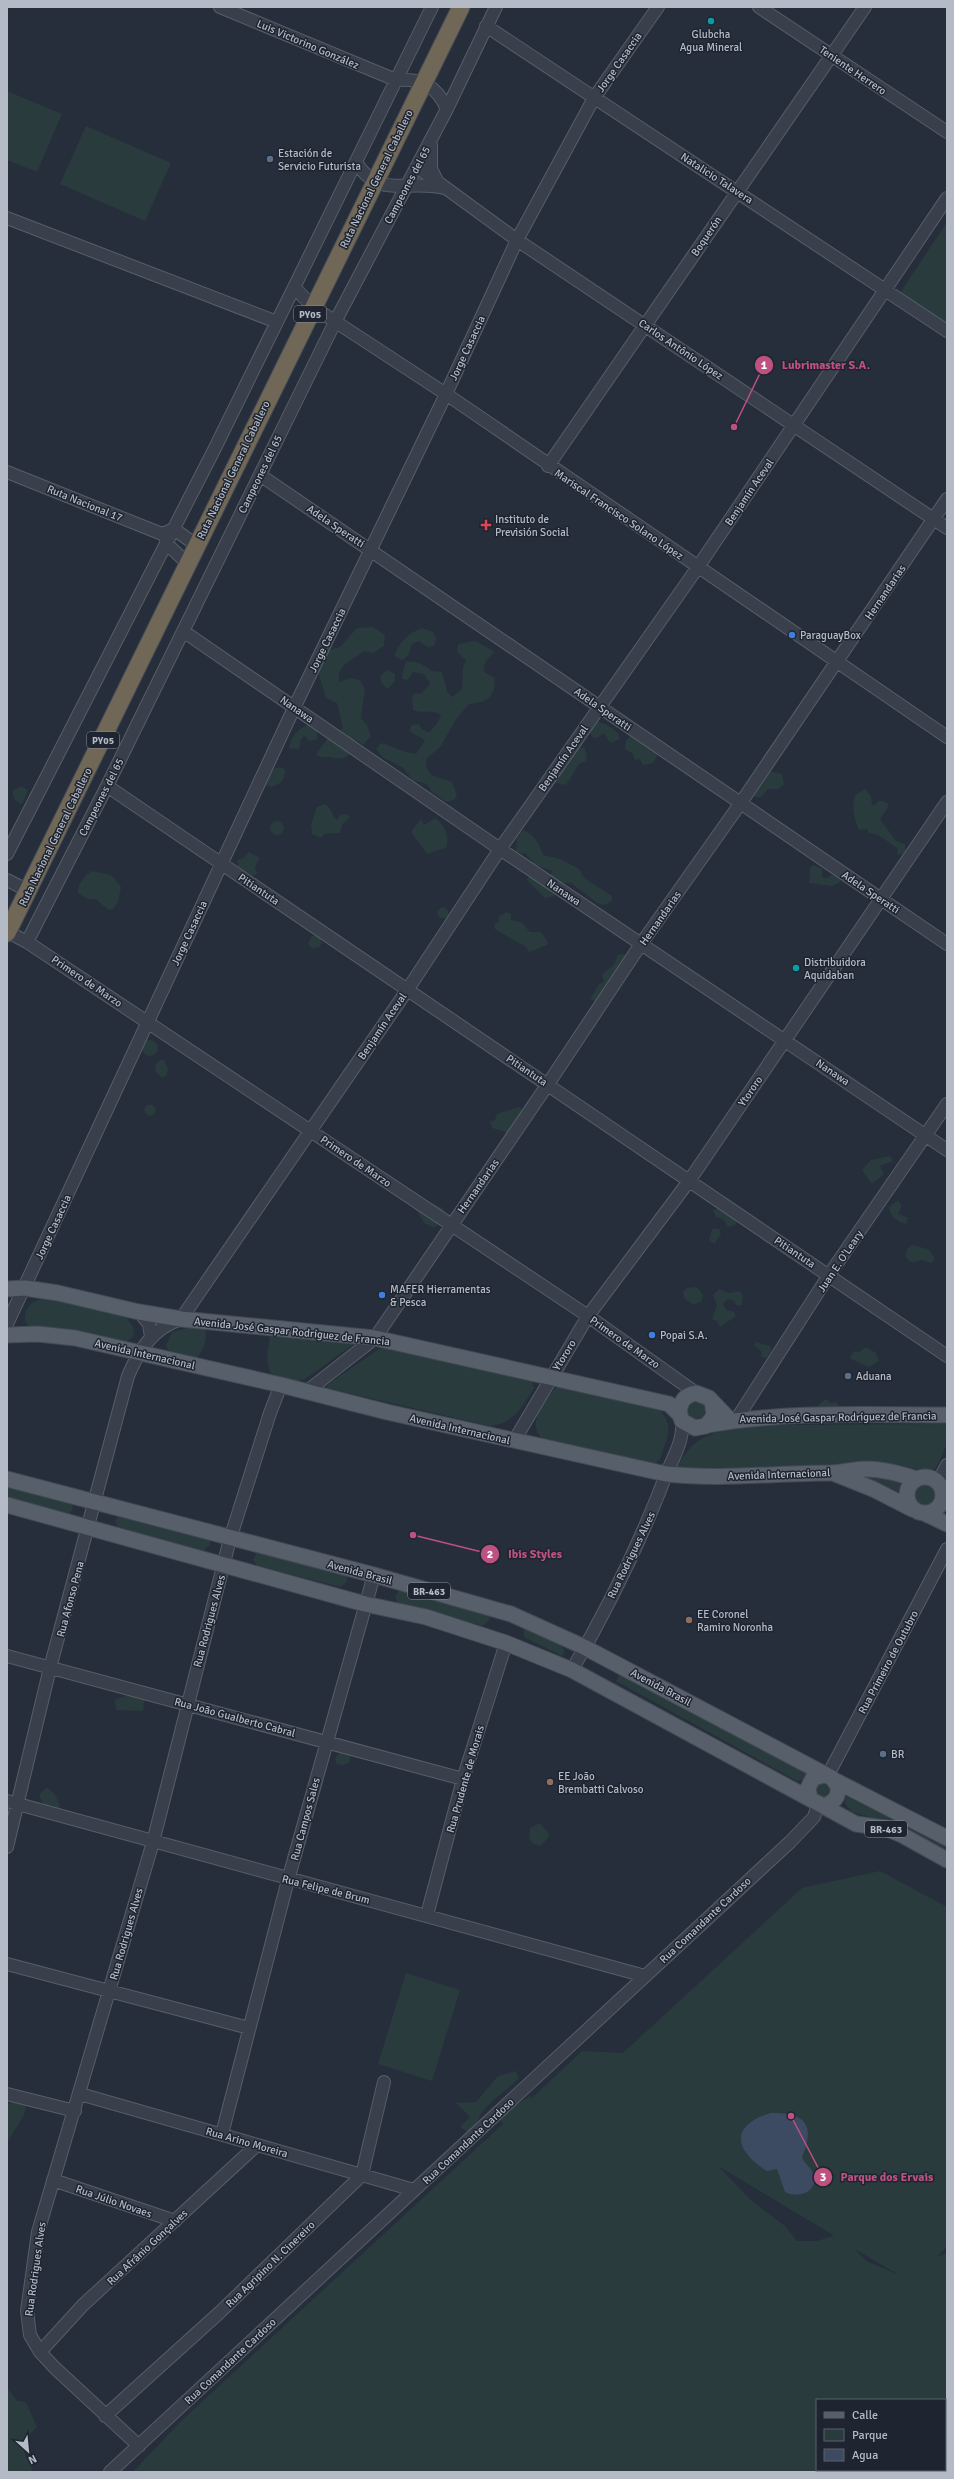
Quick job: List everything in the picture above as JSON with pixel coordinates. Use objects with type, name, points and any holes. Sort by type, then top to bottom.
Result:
[{"type":"highway","name":"Ruta Nacional General Caballero","points":[[7,932],[29,891],[187,563],[461,7]]},
{"type":"main road","name":"Avenida José Gaspar Rodríguez de Francia","points":[[7,1289],[25,1288],[58,1293],[139,1312],[181,1318],[375,1338],[669,1404]]},
{"type":"main road","name":"Avenida Internacional","points":[[7,1335],[57,1335],[281,1385],[514,1441],[666,1474],[696,1477],[807,1472],[832,1473],[867,1469],[892,1472],[917,1479]]},
{"type":"main road","points":[[681,1418],[680,1407],[687,1393]]},
{"type":"main road","points":[[687,1393],[705,1395],[712,1401],[714,1416],[704,1426],[690,1427],[669,1404],[687,1393]]},
{"type":"main road","name":"Avenida José Gaspar Rodríguez de Francia","points":[[712,1401],[733,1420]]},
{"type":"main road","name":"Avenida José Gaspar Rodríguez de Francia","points":[[704,1426],[733,1420],[802,1416],[947,1414]]},
{"type":"main road","points":[[832,1473],[881,1492],[947,1524]]},
{"type":"main road","points":[[928,1477],[944,1493],[937,1509],[919,1511],[909,1504],[907,1492],[912,1482],[917,1479],[928,1477]]},
{"type":"main road","name":"Avenida Brasil","points":[[7,1480],[96,1502],[230,1539],[374,1575],[511,1614],[584,1647],[947,1838]]},
{"type":"main road","name":"BR-463","points":[[7,1505],[224,1563],[365,1604],[426,1617],[506,1643],[572,1670],[792,1787],[817,1803],[856,1824],[885,1828],[902,1835],[947,1860]]},
{"type":"main road","points":[[818,1776],[829,1777],[838,1786],[837,1797],[834,1802],[817,1803],[808,1794],[809,1783],[818,1776]]},
{"type":"street","name":"Luis Victorino González","points":[[220,7],[396,80]]},
{"type":"street","points":[[7,854],[277,322],[432,7]]},
{"type":"street","name":"Campeones del 65","points":[[27,942],[107,786],[336,320],[447,109],[496,7]]},
{"type":"street","name":"Jorge Casaccia","points":[[7,1324],[294,708],[446,394],[517,240],[594,98],[658,7]]},
{"type":"street","name":"Teniente Herrero","points":[[759,7],[947,132]]},
{"type":"street","name":"Boquerón","points":[[548,466],[865,7]]},
{"type":"street","name":"Natalicio Talavera","points":[[486,26],[947,331]]},
{"type":"street","points":[[396,80],[410,79],[424,82],[434,89],[447,109]]},
{"type":"street","points":[[431,140],[431,170],[442,185]]},
{"type":"street","points":[[356,162],[363,173],[374,182],[390,187],[420,184],[442,185]]},
{"type":"street","name":"Carlos Antônio López","points":[[417,167],[517,240],[947,528]]},
{"type":"street","name":"Benjamín Aceval","points":[[181,1318],[408,989],[500,849],[698,567],[795,425],[884,288],[947,198]]},
{"type":"street","points":[[7,218],[277,322]]},
{"type":"street","name":"Mariscal Francisco Solano López","points":[[294,287],[313,307],[336,320],[446,394],[548,466],[838,661],[947,737]]},
{"type":"street","name":"Ruta Nacional 17","points":[[7,472],[196,545]]},
{"type":"street","name":"Adela Speratti","points":[[260,475],[947,944]]},
{"type":"street","name":"Hernandarias","points":[[306,1392],[375,1338],[450,1225],[548,1084],[641,944],[740,804],[947,499]]},
{"type":"street","name":"Ruta Nacional 17","points":[[168,535],[187,563]]},
{"type":"street","name":"Nanawa","points":[[183,631],[500,849],[947,1150]]},
{"type":"street","name":"Pitiantuta","points":[[107,786],[947,1356]]},
{"type":"street","name":"Ytororo","points":[[514,1441],[550,1377],[588,1316],[689,1180],[947,802]]},
{"type":"street","points":[[7,880],[29,891]]},
{"type":"street","name":"Primero de Marzo","points":[[7,932],[27,942],[588,1316],[687,1393]]},
{"type":"street","name":"Juan E. O'Leary","points":[[733,1420],[829,1275],[947,1104]]},
{"type":"street","points":[[139,1312],[149,1324],[151,1337]]},
{"type":"street","name":"Rua Afonso Pena","points":[[7,1847],[19,1804],[50,1668],[90,1527],[128,1376],[140,1353],[151,1337],[165,1325],[181,1318]]},
{"type":"street","name":"Rua Rodrigues Alves","points":[[138,2446],[40,2352],[30,2335],[27,2311],[38,2232],[75,2111],[153,1842],[230,1539],[270,1413],[281,1385]]},
{"type":"street","points":[[681,1418],[682,1437],[704,1426]]},
{"type":"street","name":"Rua Rodrigues Alves","points":[[572,1670],[634,1553],[682,1437]]},
{"type":"street","points":[[944,1493],[947,1465]]},
{"type":"street","name":"Rua Primeiro de Outubro","points":[[829,1777],[947,1549]]},
{"type":"street","name":"Rua Campos Sales","points":[[222,2134],[288,1880],[374,1575]]},
{"type":"street","name":"Rua Prudente de Morais","points":[[427,1915],[463,1780],[506,1643]]},
{"type":"street","name":"Rua João Gualberto Cabral","points":[[7,1656],[463,1780]]},
{"type":"street","name":"Rua Felipe de Brum","points":[[7,1801],[288,1880],[427,1915],[645,1976]]},
{"type":"street","name":"Rua Comandante Cardoso","points":[[110,2472],[804,1827],[814,1817],[817,1803]]},
{"type":"street","points":[[7,1964],[249,2028]]},
{"type":"street","points":[[362,2175],[384,2082]]},
{"type":"street","points":[[7,2094],[75,2111]]},
{"type":"street","name":"Rua Arino Moreira","points":[[80,2094],[414,2190]]},
{"type":"street","name":"Rua Afrânio Gonçalves","points":[[40,2352],[83,2305],[257,2144]]},
{"type":"street","name":"Rua Agripino N. Cinereiro","points":[[105,2416],[219,2313],[362,2175]]},
{"type":"street","name":"Rua Júlio Novaes","points":[[53,2180],[175,2221]]},
{"type":"green space","points":[[7,91],[62,114],[37,172],[7,160]]},
{"type":"green space","points":[[86,126],[171,163],[145,221],[60,184]]},
{"type":"green space","points":[[947,222],[947,324],[900,293]]},
{"type":"green space","points":[[373,627],[385,635],[384,646],[373,653],[364,651],[343,667],[339,676],[339,682],[350,678],[360,680],[365,689],[361,718],[367,725],[371,736],[363,745],[355,739],[357,742],[346,757],[320,757],[316,754],[328,738],[343,728],[337,703],[326,698],[318,671],[319,663],[329,650],[340,647],[357,628]]},
{"type":"green space","points":[[422,628],[433,632],[436,638],[434,646],[427,647],[419,641],[412,644],[408,656],[402,660],[394,656],[399,646],[405,639],[412,633]]},
{"type":"green space","points":[[475,641],[495,652],[486,661],[484,672],[495,678],[495,685],[489,698],[481,702],[469,704],[455,721],[441,746],[426,759],[426,765],[430,773],[434,776],[452,782],[457,795],[454,800],[446,802],[432,792],[427,784],[413,780],[402,767],[382,757],[376,749],[381,743],[416,754],[425,740],[409,731],[412,725],[419,724],[422,730],[429,732],[437,724],[441,715],[435,712],[420,712],[413,710],[412,696],[416,693],[421,694],[430,684],[424,674],[413,672],[408,680],[402,679],[406,662],[416,662],[431,671],[442,672],[447,691],[452,697],[462,689],[463,667],[466,660],[457,652],[458,644]]},
{"type":"green space","points":[[388,670],[395,674],[395,681],[388,689],[381,683],[380,676]]},
{"type":"green space","points":[[595,721],[614,729],[619,735],[620,739],[610,743],[604,733],[597,738],[592,737],[590,730]]},
{"type":"green space","points":[[307,725],[316,729],[318,739],[309,741],[305,735],[301,739],[299,749],[289,748],[291,740],[295,734]]},
{"type":"green space","points":[[632,735],[655,750],[657,756],[653,763],[643,765],[640,759],[635,760],[633,754],[625,749],[626,740]]},
{"type":"green space","points":[[584,747],[587,754],[586,761],[579,764],[566,785],[556,783],[555,779],[568,765],[576,749]]},
{"type":"green space","points":[[278,767],[285,769],[282,781],[271,787],[266,785],[272,770]]},
{"type":"green space","points":[[769,771],[782,774],[784,785],[778,789],[768,789],[761,797],[755,797],[753,793]]},
{"type":"green space","points":[[22,786],[28,790],[22,804],[15,800],[12,791]]},
{"type":"green space","points":[[865,789],[871,796],[872,805],[880,801],[888,804],[887,809],[880,819],[896,841],[905,844],[905,853],[897,855],[898,848],[873,833],[868,833],[868,829],[859,830],[853,805],[855,795]]},
{"type":"green space","points":[[325,804],[329,807],[337,820],[340,815],[346,814],[350,817],[342,825],[340,833],[325,834],[321,838],[312,834],[311,824],[317,807]]},
{"type":"green space","points":[[435,818],[442,824],[446,831],[447,847],[427,854],[411,832],[421,819],[424,825]]},
{"type":"green space","points":[[277,821],[282,823],[284,828],[282,833],[277,835],[272,833],[270,828],[272,823]]},
{"type":"green space","points":[[523,830],[531,834],[536,840],[543,855],[560,859],[579,869],[584,878],[612,896],[612,901],[604,905],[597,903],[571,883],[561,883],[556,894],[545,898],[526,879],[534,874],[550,879],[552,871],[535,865],[525,853],[522,854],[516,851],[517,838]]},
{"type":"green space","points":[[249,852],[260,858],[255,867],[257,873],[254,876],[238,869],[237,860],[244,858]]},
{"type":"green space","points":[[813,865],[822,869],[822,877],[827,878],[831,875],[839,875],[840,882],[832,886],[809,883],[810,868]]},
{"type":"green space","points":[[92,871],[111,875],[121,887],[118,902],[113,909],[109,910],[95,899],[88,899],[78,893],[82,880]]},
{"type":"green space","points":[[443,907],[447,909],[449,913],[447,917],[443,919],[439,917],[437,913],[439,909]]},
{"type":"green space","points":[[507,912],[511,914],[511,920],[521,922],[530,932],[541,932],[548,942],[547,945],[529,952],[526,947],[495,929],[494,924],[499,922],[499,916]]},
{"type":"green space","points":[[312,936],[319,936],[322,943],[319,947],[312,949],[308,944]]},
{"type":"green space","points":[[623,954],[628,956],[601,997],[596,1001],[590,999],[599,984],[604,982],[602,974],[614,965],[618,955]]},
{"type":"green space","points":[[150,1040],[156,1042],[158,1048],[156,1054],[150,1056],[144,1054],[142,1048],[144,1042]]},
{"type":"green space","points":[[160,1060],[164,1060],[168,1069],[167,1075],[162,1078],[156,1072],[155,1066]]},
{"type":"green space","points":[[150,1104],[154,1106],[156,1110],[154,1114],[150,1116],[146,1114],[144,1110],[146,1106]]},
{"type":"green space","points":[[519,1107],[523,1111],[509,1133],[492,1128],[490,1122],[495,1120],[497,1114]]},
{"type":"green space","points":[[890,1156],[893,1161],[880,1166],[884,1174],[872,1184],[862,1170],[871,1160]]},
{"type":"green space","points":[[898,1200],[902,1206],[898,1214],[908,1218],[906,1224],[894,1218],[889,1207]]},
{"type":"green space","points":[[416,1201],[427,1207],[431,1203],[443,1208],[445,1218],[434,1228],[424,1223],[417,1211],[411,1206]]},
{"type":"green space","points":[[720,1208],[737,1221],[735,1225],[728,1227],[723,1219],[716,1217],[713,1210]]},
{"type":"green space","points":[[712,1229],[719,1229],[721,1234],[714,1244],[709,1240]]},
{"type":"green space","points":[[912,1245],[928,1249],[934,1257],[934,1261],[931,1263],[921,1260],[913,1263],[909,1261],[905,1256],[907,1249]]},
{"type":"green space","points":[[696,1287],[703,1294],[702,1301],[693,1305],[684,1298],[683,1292],[687,1288]]},
{"type":"green space","points":[[719,1289],[729,1293],[740,1291],[743,1296],[742,1305],[737,1306],[733,1300],[728,1299],[723,1304],[727,1311],[733,1311],[736,1316],[720,1327],[717,1321],[712,1319],[717,1305],[713,1295]]},
{"type":"green space","points":[[46,1298],[125,1316],[134,1328],[133,1337],[124,1343],[32,1328],[25,1322],[25,1313],[33,1303]]},
{"type":"green space","points":[[194,1326],[205,1327],[206,1332],[205,1344],[196,1359],[168,1350],[166,1345],[172,1332]]},
{"type":"green space","points":[[273,1335],[352,1342],[354,1344],[305,1379],[297,1381],[271,1374],[268,1365],[268,1356],[270,1337]]},
{"type":"green space","points":[[756,1342],[770,1346],[771,1351],[767,1358],[762,1357],[761,1351],[754,1345]]},
{"type":"green space","points":[[382,1347],[532,1382],[534,1388],[521,1408],[511,1418],[490,1426],[327,1388],[327,1385]]},
{"type":"green space","points":[[866,1347],[876,1353],[879,1361],[869,1367],[849,1358],[854,1351],[859,1352]]},
{"type":"green space","points":[[559,1387],[659,1410],[667,1422],[668,1428],[668,1434],[660,1460],[653,1464],[544,1440],[536,1428],[536,1421],[541,1408],[554,1389]]},
{"type":"green space","points":[[826,1399],[831,1403],[836,1402],[841,1410],[818,1411],[818,1405]]},
{"type":"green space","points":[[702,1400],[709,1409],[702,1421],[691,1420],[687,1410],[689,1404],[691,1401]]},
{"type":"green space","points":[[947,1424],[947,1444],[936,1468],[930,1471],[887,1464],[685,1470],[680,1469],[678,1466],[684,1455],[699,1440],[708,1435],[728,1429],[752,1425]]},
{"type":"green space","points":[[850,1474],[875,1475],[902,1482],[897,1494]]},
{"type":"green space","points":[[7,1483],[72,1503],[73,1510],[66,1516],[7,1501]]},
{"type":"green space","points":[[924,1483],[933,1486],[936,1495],[933,1504],[924,1507],[915,1504],[912,1495],[915,1486]]},
{"type":"green space","points":[[120,1515],[209,1538],[210,1545],[203,1551],[119,1530],[115,1521]]},
{"type":"green space","points":[[258,1551],[347,1574],[347,1581],[341,1587],[257,1566],[253,1560]]},
{"type":"green space","points":[[400,1590],[490,1615],[489,1620],[483,1626],[398,1605],[395,1596]]},
{"type":"green space","points":[[524,1622],[553,1635],[565,1651],[562,1656],[524,1637]]},
{"type":"green space","points":[[623,1668],[812,1771],[804,1780],[797,1781],[616,1681]]},
{"type":"green space","points":[[138,1691],[145,1697],[143,1711],[116,1710],[115,1700]]},
{"type":"green space","points":[[343,1750],[350,1753],[350,1762],[344,1765],[336,1764],[335,1758]]},
{"type":"green space","points":[[830,1781],[832,1796],[819,1799],[813,1788],[814,1784]]},
{"type":"green space","points":[[46,1788],[52,1791],[60,1807],[53,1812],[44,1807],[39,1795]]},
{"type":"green space","points":[[849,1794],[947,1842],[947,1858],[876,1819],[852,1812],[845,1804],[845,1798]]},
{"type":"green space","points":[[540,1823],[550,1835],[541,1846],[533,1844],[529,1838],[530,1828]]},
{"type":"green space","points":[[880,1871],[947,1907],[947,2246],[937,2257],[947,2253],[947,2472],[133,2472],[180,2422],[503,2124],[498,2117],[530,2096],[532,2098],[582,2051],[623,2053],[802,1888]],"holes":[[[718,2166],[833,2235],[817,2241],[797,2241],[785,2226],[753,2202]],[[855,2249],[899,2275],[866,2261]]]},
{"type":"green space","points":[[406,1973],[460,1990],[432,2081],[378,2064]]},
{"type":"green space","points":[[516,2071],[519,2078],[488,2105],[479,2118],[477,2125],[468,2132],[460,2127],[470,2117],[456,2103],[476,2102],[498,2076]]},
{"type":"green space","points":[[19,2101],[26,2106],[24,2115],[7,2143],[7,2104]]},
{"type":"green space","points":[[7,2388],[17,2401],[26,2402],[37,2427],[24,2441],[23,2450],[31,2465],[32,2472],[7,2472]]},
{"type":"water","points":[[771,2113],[792,2115],[799,2118],[807,2129],[808,2136],[802,2157],[813,2173],[814,2185],[807,2192],[796,2195],[785,2192],[777,2169],[767,2171],[748,2155],[743,2147],[741,2139],[743,2131],[748,2124]]},
{"type":"place","name":"Glubcha Agua Mineral","points":[[711,21]]},
{"type":"place","name":"Estación de Servicio Futurista","points":[[270,159]]},
{"type":"place","name":"Lubrimaster S.A.","points":[[734,427]]},
{"type":"place","name":"Instituto de Previsión Social","points":[[486,525]]},
{"type":"place","name":"ParaguayBox","points":[[792,635]]},
{"type":"place","name":"Distribuidora Aquidaban","points":[[796,968]]},
{"type":"place","name":"MAFER Hierramentas & Pesca","points":[[382,1295]]},
{"type":"place","name":"Popai S.A.","points":[[652,1335]]},
{"type":"place","name":"Aduana","points":[[848,1376]]},
{"type":"place","name":"Ibis Styles","points":[[413,1535]]},
{"type":"place","name":"EE Coronel Ramiro Noronha","points":[[689,1620]]},
{"type":"place","name":"BR","points":[[883,1754]]},
{"type":"place","name":"EE João Brembatti Calvoso","points":[[550,1782]]},
{"type":"place","name":"Parque dos Ervais","points":[[791,2116]]}]
